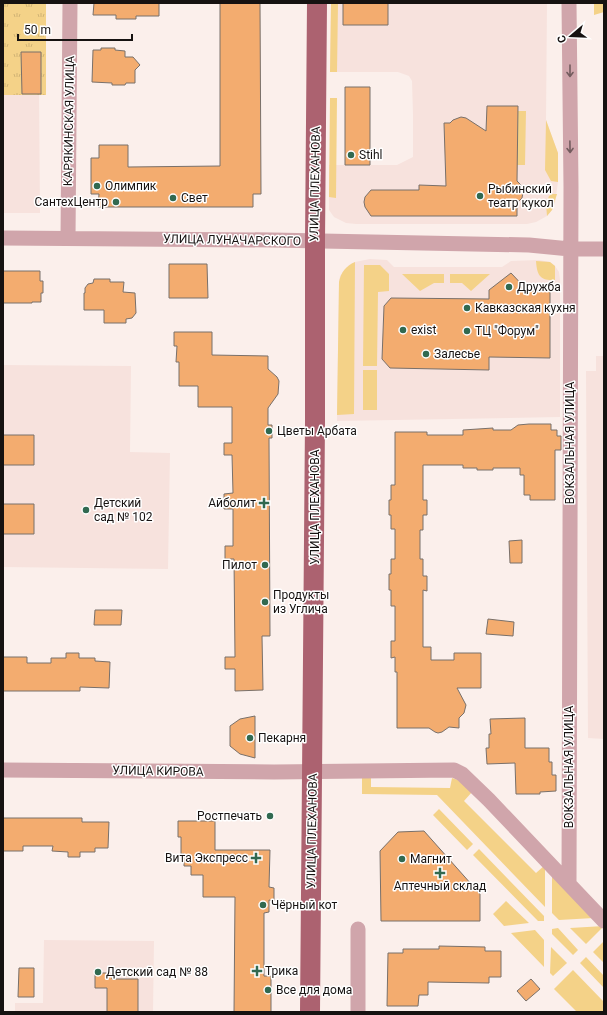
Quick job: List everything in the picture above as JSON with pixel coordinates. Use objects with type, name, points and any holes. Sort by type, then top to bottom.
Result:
[{"type":"main road","name":"УЛИЦА ПЛЕХАНОВА","points":[[310,1012],[317,3]]},
{"type":"street","name":"КАРЯКИНСКАЯ УЛИЦА","points":[[68,238],[70,3]]},
{"type":"street","name":"ВОКЗАЛЬНАЯ УЛИЦА","points":[[568,883],[570,3]]},
{"type":"street","name":"УЛИЦА ЛУНАЧАРСКОГО","points":[[3,238],[315,241],[529,245],[570,249],[604,249]]},
{"type":"street","name":"УЛИЦА КИРОВА","points":[[3,770],[312,772],[454,770],[470,780],[604,921]]},
{"type":"street","points":[[358,929],[358,1012]]},
{"type":"shaded area","points":[[331,3],[547,3],[546,120],[558,153],[558,182],[555,203],[547,216],[536,222],[527,224],[356,224],[346,223],[334,217],[329,210],[329,165],[397,165],[413,157],[413,115],[412,81],[409,76],[398,72],[330,72]]},
{"type":"shaded area","points":[[3,95],[39,95],[40,213],[3,213]]},
{"type":"shaded area","points":[[370,259],[387,260],[394,267],[502,267],[511,261],[539,260],[550,262],[555,266],[559,272],[560,280],[560,417],[337,421],[340,276],[349,265],[355,262]]},
{"type":"shaded area","points":[[596,356],[604,356],[604,739],[588,738],[586,371],[596,371]]},
{"type":"shaded area","name":"Детский сад № 102","points":[[3,365],[131,366],[130,452],[170,453],[168,569],[3,567]]},
{"type":"shaded area","name":"Детский сад № 88","points":[[44,940],[154,941],[153,1012],[15,1012],[15,1003],[43,1003]]},
{"type":"green space","points":[[3,3],[46,3],[46,95],[3,95]]},
{"type":"green space","points":[[331,3],[338,3],[337,72],[330,72]]},
{"type":"green space","points":[[594,3],[604,3],[604,12],[594,15]]},
{"type":"green space","points":[[330,98],[337,98],[336,198],[329,197]]},
{"type":"green space","points":[[518,111],[526,111],[525,165],[517,165]]},
{"type":"green space","points":[[546,120],[558,153],[558,182],[551,181],[545,170]]},
{"type":"green space","points":[[552,194],[557,194],[552,210],[547,216],[546,204],[549,196]]},
{"type":"green space","points":[[536,261],[550,262],[555,266],[555,280],[546,279],[540,276],[537,270]]},
{"type":"green space","points":[[355,262],[354,414],[337,415],[339,282],[344,270]]},
{"type":"green space","points":[[364,265],[380,265],[389,274],[389,291],[378,292],[377,366],[363,366]]},
{"type":"green space","points":[[402,274],[444,274],[444,283],[434,283],[420,291]]},
{"type":"green space","points":[[450,274],[490,274],[471,291],[462,283],[450,283]]},
{"type":"green space","points":[[363,370],[377,370],[377,410],[363,410]]},
{"type":"green space","points":[[362,778],[371,778],[371,787],[450,788],[452,778],[458,780],[472,792],[464,801],[536,873],[545,865],[545,907],[437,795],[362,794]]},
{"type":"green space","points":[[439,809],[473,844],[467,850],[433,815]]},
{"type":"green space","points":[[479,849],[544,916],[544,921],[538,921],[473,855]]},
{"type":"green space","points":[[552,873],[594,918],[559,920],[552,913]]},
{"type":"green space","points":[[506,901],[529,923],[504,926],[493,914]]},
{"type":"green space","points":[[604,926],[586,944],[570,928]]},
{"type":"green space","points":[[558,928],[578,950],[573,955],[552,934],[552,929]]},
{"type":"green space","points":[[535,930],[544,940],[544,967],[511,933]]},
{"type":"green space","points":[[604,941],[604,963],[593,952]]},
{"type":"green space","points":[[551,947],[567,963],[553,976],[550,973]]},
{"type":"green space","points":[[586,957],[604,976],[604,988],[580,963]]},
{"type":"green space","points":[[573,970],[604,1002],[604,1012],[577,1012],[554,989]]},
{"type":"building","points":[[94,3],[159,3],[159,16],[136,16],[136,19],[116,19],[116,15],[93,15]]},
{"type":"building","points":[[220,3],[260,3],[261,194],[253,194],[253,207],[98,207],[99,194],[91,194],[91,158],[99,158],[99,145],[128,145],[128,167],[220,166]]},
{"type":"building","points":[[343,3],[388,3],[388,25],[343,25]]},
{"type":"building","points":[[101,48],[115,48],[115,50],[125,51],[125,57],[133,57],[140,65],[135,70],[135,83],[112,85],[112,83],[92,82],[93,50],[101,50]]},
{"type":"building","points":[[21,52],[41,52],[41,94],[22,94]]},
{"type":"building","points":[[345,87],[370,87],[370,165],[345,165]]},
{"type":"building","points":[[487,106],[518,106],[517,181],[521,185],[523,192],[522,198],[517,203],[517,216],[371,216],[365,207],[364,202],[365,197],[371,190],[419,190],[419,185],[446,186],[444,123],[450,123],[461,117],[466,118],[486,131]]},
{"type":"building","points":[[169,264],[207,264],[208,298],[169,298]]},
{"type":"building","points":[[3,271],[40,271],[40,281],[43,281],[41,302],[3,303]]},
{"type":"building","name":"ТЦ \"Форум\"","points":[[511,273],[528,291],[550,291],[550,358],[489,357],[489,370],[390,368],[382,359],[384,306],[391,298],[489,299],[489,290]]},
{"type":"building","points":[[94,279],[110,279],[110,282],[124,282],[123,292],[135,293],[136,313],[132,318],[126,319],[126,323],[104,323],[104,310],[84,310],[85,288],[88,284],[93,283]]},
{"type":"building","points":[[174,332],[212,332],[212,355],[268,356],[268,369],[277,377],[279,381],[278,394],[268,408],[268,425],[272,425],[272,438],[269,438],[270,636],[262,636],[263,690],[235,691],[235,669],[225,669],[225,657],[235,657],[234,559],[225,559],[225,546],[233,546],[233,509],[224,509],[224,494],[233,493],[232,455],[224,455],[224,443],[232,443],[232,407],[198,407],[198,386],[179,386],[179,362],[176,362],[177,346],[174,346]]},
{"type":"building","points":[[551,424],[551,430],[557,430],[557,436],[561,436],[561,450],[555,450],[555,500],[530,500],[530,495],[524,495],[524,475],[520,475],[520,468],[493,468],[493,470],[477,470],[477,468],[463,468],[463,465],[423,465],[423,500],[427,500],[427,515],[423,515],[423,530],[420,530],[420,559],[423,559],[423,576],[427,576],[427,591],[423,590],[423,647],[431,647],[431,660],[454,660],[454,653],[481,653],[481,688],[457,688],[466,705],[464,713],[459,718],[459,728],[449,727],[438,733],[429,728],[397,728],[397,672],[395,672],[395,657],[391,658],[391,641],[395,641],[395,606],[391,606],[391,590],[389,590],[391,559],[395,559],[395,529],[391,529],[389,500],[391,500],[391,485],[395,485],[395,432],[427,432],[427,435],[463,435],[463,430],[493,428],[493,430],[511,430],[518,425]]},
{"type":"building","points":[[3,435],[34,435],[34,465],[3,465]]},
{"type":"building","points":[[3,504],[34,504],[34,534],[3,534]]},
{"type":"building","points":[[522,540],[522,563],[510,563],[509,541]]},
{"type":"building","points":[[95,610],[122,610],[121,625],[94,625]]},
{"type":"building","points":[[488,619],[514,622],[513,636],[486,634]]},
{"type":"building","points":[[66,653],[79,653],[79,658],[95,658],[95,661],[110,662],[109,688],[80,687],[80,691],[3,691],[3,657],[27,657],[27,663],[51,663],[51,658],[66,658]]},
{"type":"building","points":[[255,716],[255,758],[240,754],[230,746],[230,726],[240,719]]},
{"type":"building","points":[[525,718],[525,748],[549,748],[549,762],[552,762],[552,775],[556,775],[556,791],[540,792],[540,794],[516,794],[515,763],[487,764],[486,748],[489,748],[489,734],[491,734],[490,719]]},
{"type":"building","points":[[3,818],[82,818],[82,822],[109,822],[108,848],[95,848],[95,852],[80,852],[80,857],[68,857],[68,852],[52,851],[53,846],[23,846],[23,851],[3,851]]},
{"type":"building","points":[[178,821],[215,821],[215,850],[270,850],[269,887],[274,888],[274,901],[269,900],[269,912],[264,913],[264,976],[271,976],[271,1012],[234,1012],[235,897],[203,897],[203,875],[191,875],[191,866],[184,866],[184,854],[181,854],[181,837],[178,837]]},
{"type":"building","points":[[424,831],[480,894],[480,921],[381,921],[380,851],[398,832]]},
{"type":"building","points":[[439,946],[485,947],[485,951],[501,951],[501,977],[489,977],[489,983],[428,982],[428,995],[419,995],[418,1006],[387,1006],[388,953],[403,953],[403,949],[439,949]]},
{"type":"building","points":[[19,968],[34,968],[34,997],[18,997]]},
{"type":"building","points":[[95,973],[112,973],[112,979],[138,979],[138,1012],[107,1012],[107,988],[95,988]]},
{"type":"building","points":[[531,979],[540,989],[526,1001],[517,991]]},
{"type":"place","name":"Stihl","points":[[351,155]]},
{"type":"place","name":"Олимпик","points":[[97,186]]},
{"type":"place","name":"Рыбинский театр кукол","points":[[480,196]]},
{"type":"place","name":"Свет","points":[[173,198]]},
{"type":"place","name":"СантехЦентр","points":[[116,202]]},
{"type":"place","name":"Дружба","points":[[509,287]]},
{"type":"place","name":"Кавказская кухня","points":[[467,308]]},
{"type":"place","name":"exist","points":[[403,330]]},
{"type":"place","name":"ТЦ \"Форум\"","points":[[467,331]]},
{"type":"place","name":"Залесье","points":[[426,354]]},
{"type":"place","name":"Цветы Арбата","points":[[269,431]]},
{"type":"place","name":"Айболит","points":[[264,503]]},
{"type":"place","name":"Детский сад № 102","points":[[86,510]]},
{"type":"place","name":"Пилот","points":[[265,565]]},
{"type":"place","name":"Продукты из Углича","points":[[265,602]]},
{"type":"place","name":"Пекарня","points":[[250,738]]},
{"type":"place","name":"Ростпечать","points":[[270,816]]},
{"type":"place","name":"Вита Экспресс","points":[[256,858]]},
{"type":"place","name":"Магнит","points":[[402,859]]},
{"type":"place","name":"Аптечный склад","points":[[440,873]]},
{"type":"place","name":"Чёрный кот","points":[[263,905]]},
{"type":"place","name":"Трика","points":[[257,971]]},
{"type":"place","name":"Детский сад № 88","points":[[98,972]]},
{"type":"place","name":"Все для дома","points":[[268,990]]}]
